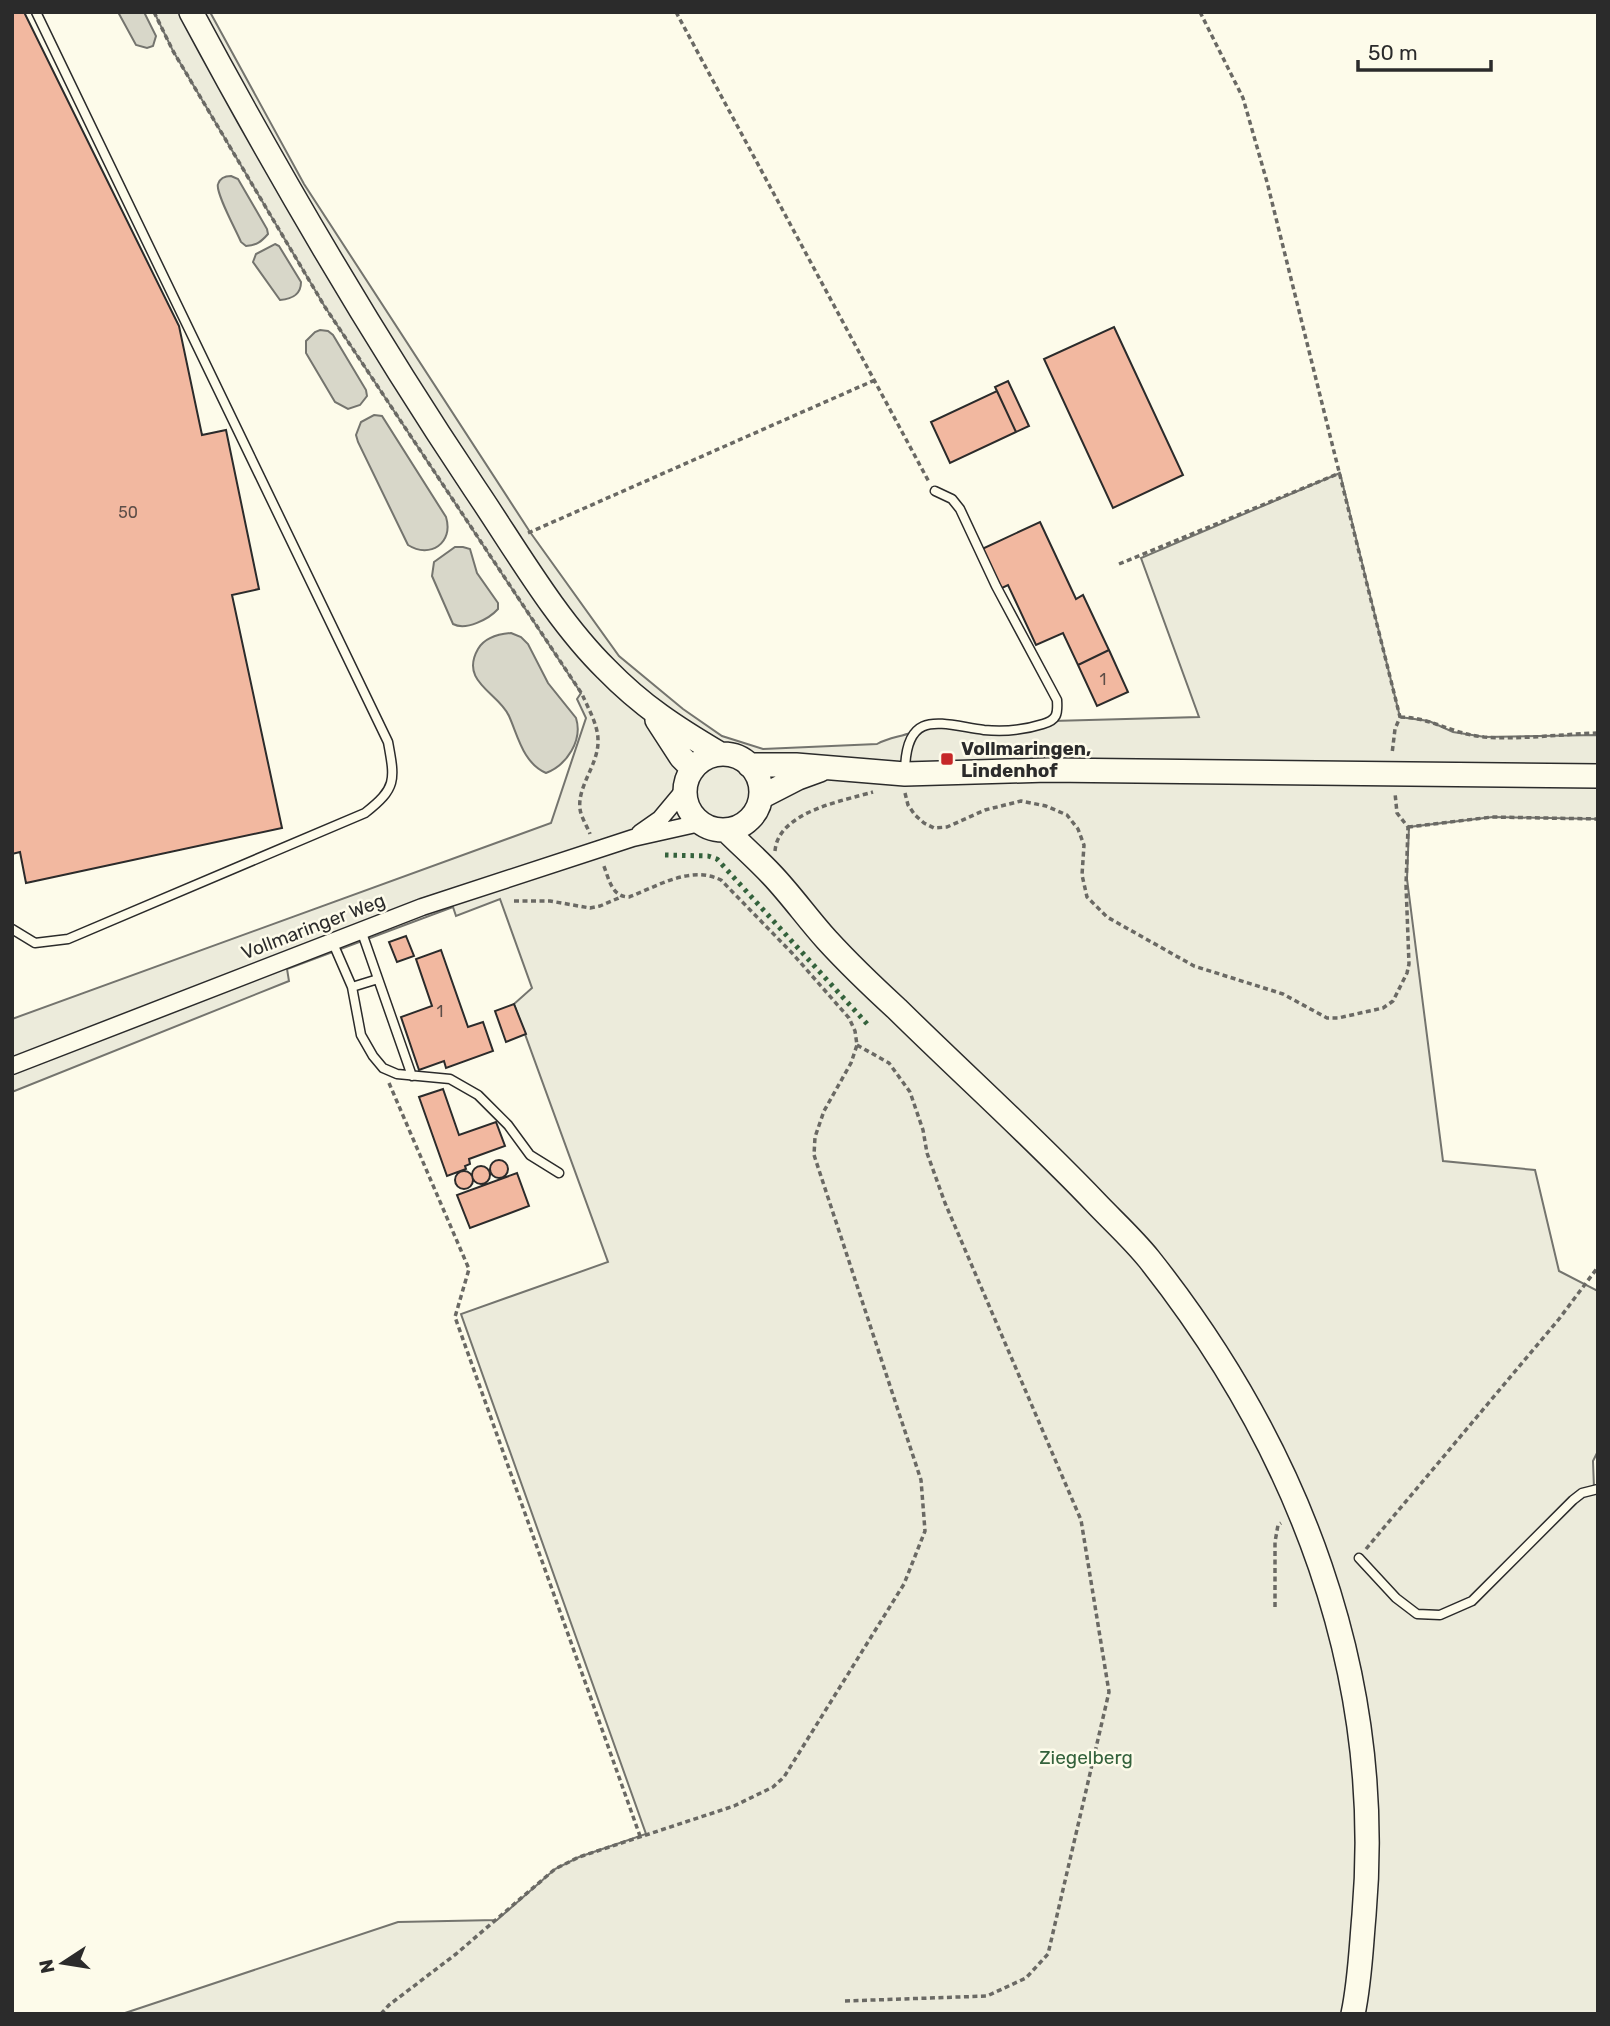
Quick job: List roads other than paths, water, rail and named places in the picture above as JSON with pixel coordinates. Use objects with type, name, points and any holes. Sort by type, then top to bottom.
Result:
[{"type":"street","points":[[191,12],[334,267],[422,409],[575,633],[604,668],[652,712],[720,754]]},
{"type":"street","points":[[652,712],[681,757],[689,779],[686,801],[700,823],[716,830],[726,830],[743,825],[750,819],[761,797],[759,780],[750,765]]},
{"type":"street","points":[[689,779],[709,757],[720,754],[731,755],[750,765],[796,765],[905,774],[1048,770],[1598,776]]},
{"type":"street","points":[[761,797],[798,778],[826,769]]},
{"type":"street","name":"Vollmaringer Weg","points":[[634,838],[660,819],[689,779]]},
{"type":"street","points":[[750,819],[774,877]]},
{"type":"street","name":"Vollmaringer Weg","points":[[12,1066],[422,907],[634,838],[700,823]]},
{"type":"street","points":[[726,830],[774,877],[828,942],[1061,1166],[1146,1256],[1214,1347],[1265,1435],[1300,1510],[1323,1573],[1342,1636],[1355,1703],[1368,1805],[1367,1886],[1358,1992],[1353,2014]]},
{"type":"lane","points":[[12,929],[35,943],[68,939],[365,813],[385,797],[394,775],[388,742],[36,12]]},
{"type":"lane","points":[[905,774],[908,744],[923,725],[936,722],[987,730],[1015,731],[1052,721],[1057,716],[1058,709],[1052,690],[996,586],[960,509],[952,499],[935,491]]},
{"type":"lane","points":[[361,930],[412,1076]]},
{"type":"lane","points":[[332,941],[352,987],[361,1035],[383,1068],[397,1074],[450,1079],[478,1095],[508,1125],[530,1155],[559,1173]]},
{"type":"lane","points":[[352,987],[379,979]]},
{"type":"lane","points":[[1359,1558],[1396,1598],[1417,1614],[1440,1615],[1472,1601],[1573,1500],[1582,1493],[1598,1489]]},
{"type":"place","name":"Vollmaringen, Lindenhof","points":[[947,759]]},
{"type":"park label","name":"Ziegelberg","points":[[1086,1757]]}]
